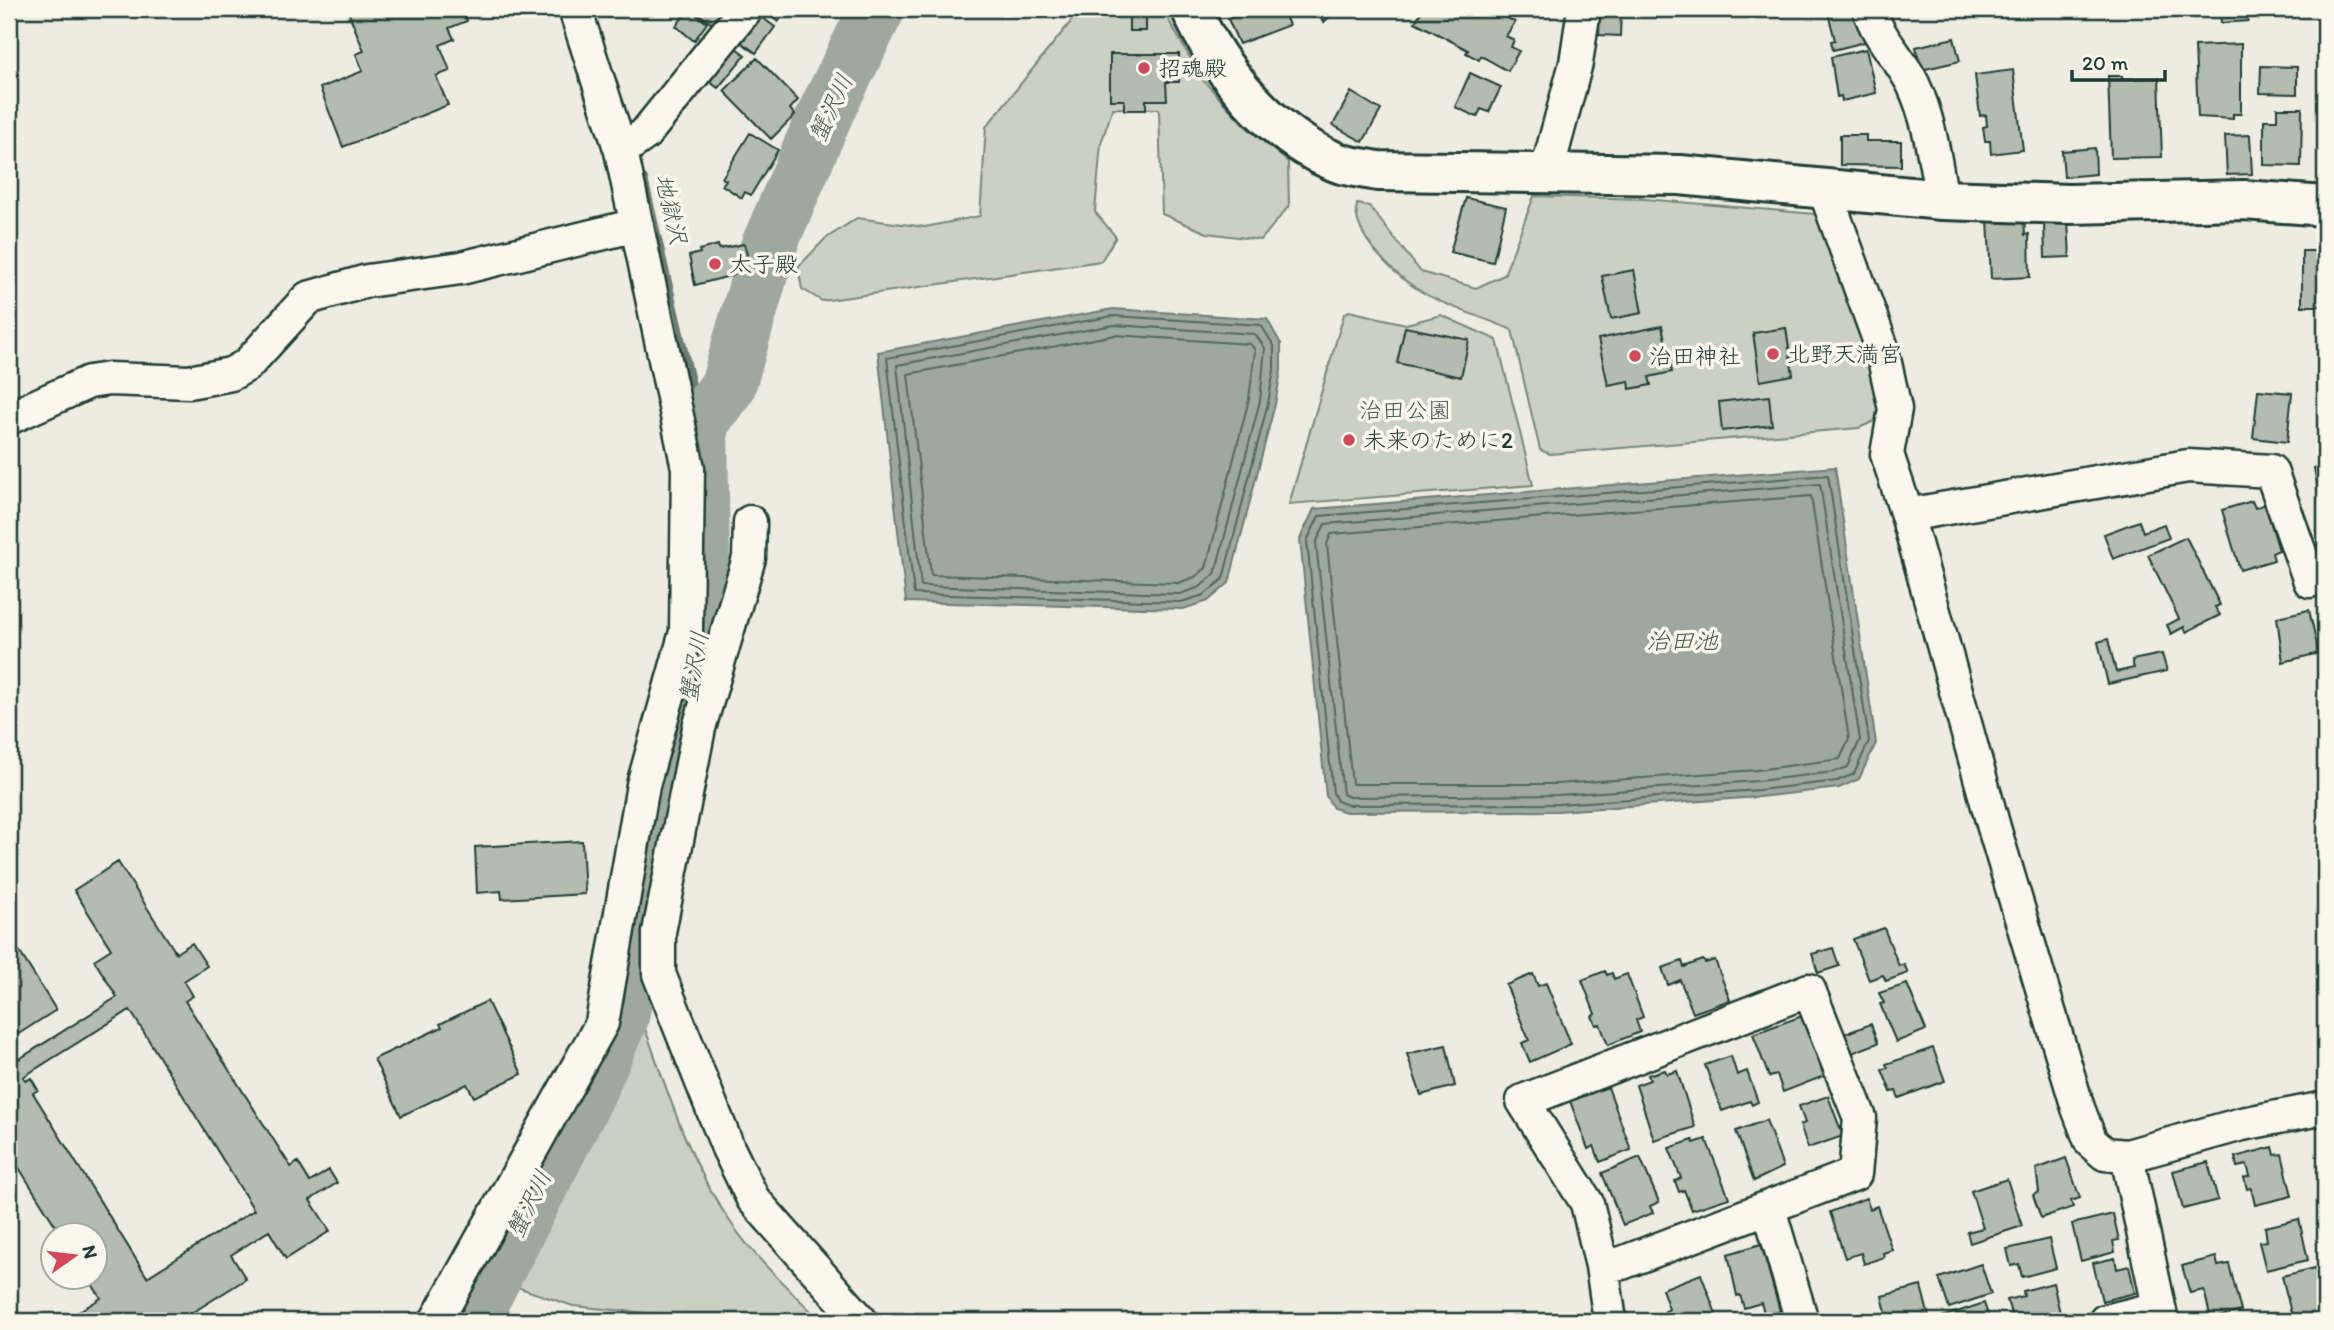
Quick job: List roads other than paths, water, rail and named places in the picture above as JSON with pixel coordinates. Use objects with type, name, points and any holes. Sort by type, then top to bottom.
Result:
[{"type":"street","points":[[436,1321],[603,1023],[643,785],[686,632],[688,468],[637,225],[630,145],[575,9]]},
{"type":"street","points":[[630,145],[746,9]]},
{"type":"street","points":[[1191,9],[1221,62],[1266,116],[1336,162],[1377,171],[1547,171],[1680,175],[1942,200],[2069,204],[2244,200],[2325,206]]},
{"type":"street","points":[[1547,171],[1576,63],[1584,9]]},
{"type":"street","points":[[1870,9],[1885,44],[1912,82],[1926,116],[1942,200]]},
{"type":"street","points":[[1824,188],[1881,345],[1895,409],[1887,454],[1908,515],[1995,831],[2078,1108],[2091,1142],[2105,1154],[2127,1156],[2242,1124],[2325,1108]]},
{"type":"street","points":[[9,418],[89,382],[109,379],[189,382],[231,374],[247,365],[308,298],[367,281],[461,268],[637,225]]},
{"type":"street","points":[[1908,515],[2188,467],[2272,471],[2309,581]]},
{"type":"street","points":[[750,522],[748,558],[699,728],[659,932],[659,974],[728,1148],[753,1199],[861,1321]]},
{"type":"street","points":[[1602,1266],[1622,1263],[1855,1174],[1860,1118],[1809,990],[1522,1101],[1587,1203],[1602,1266],[1610,1321]]},
{"type":"street","points":[[2105,1321],[2160,1315],[2127,1156]]},
{"type":"street","points":[[1769,1209],[1802,1321]]},
{"type":"water","points":[[1113,309],[1267,319],[1281,344],[1281,371],[1275,404],[1229,583],[1208,601],[1183,609],[906,602],[878,352]]},
{"type":"water","name":"治田池","points":[[1835,467],[1876,743],[1859,779],[1839,788],[1759,797],[1558,811],[1346,812],[1333,808],[1326,796],[1300,539],[1314,509]]},
{"type":"waterway","name":"蟹沢川","points":[[471,1321],[586,1096],[621,1017],[672,764],[703,634],[700,424],[728,386],[767,250],[827,110],[877,9]]},
{"type":"waterway","name":"地獄沢","points":[[643,179],[700,424]]},
{"type":"place","name":"招魂殿","points":[[1144,68]]},
{"type":"place","name":"太子殿","points":[[715,264]]},
{"type":"place","name":"北野天満宮","points":[[1773,354]]},
{"type":"place","name":"治田神社","points":[[1635,356]]},
{"type":"place","name":"未来のために2","points":[[1349,440]]},
{"type":"park label","name":"治田公園","points":[[1405,410]]}]
